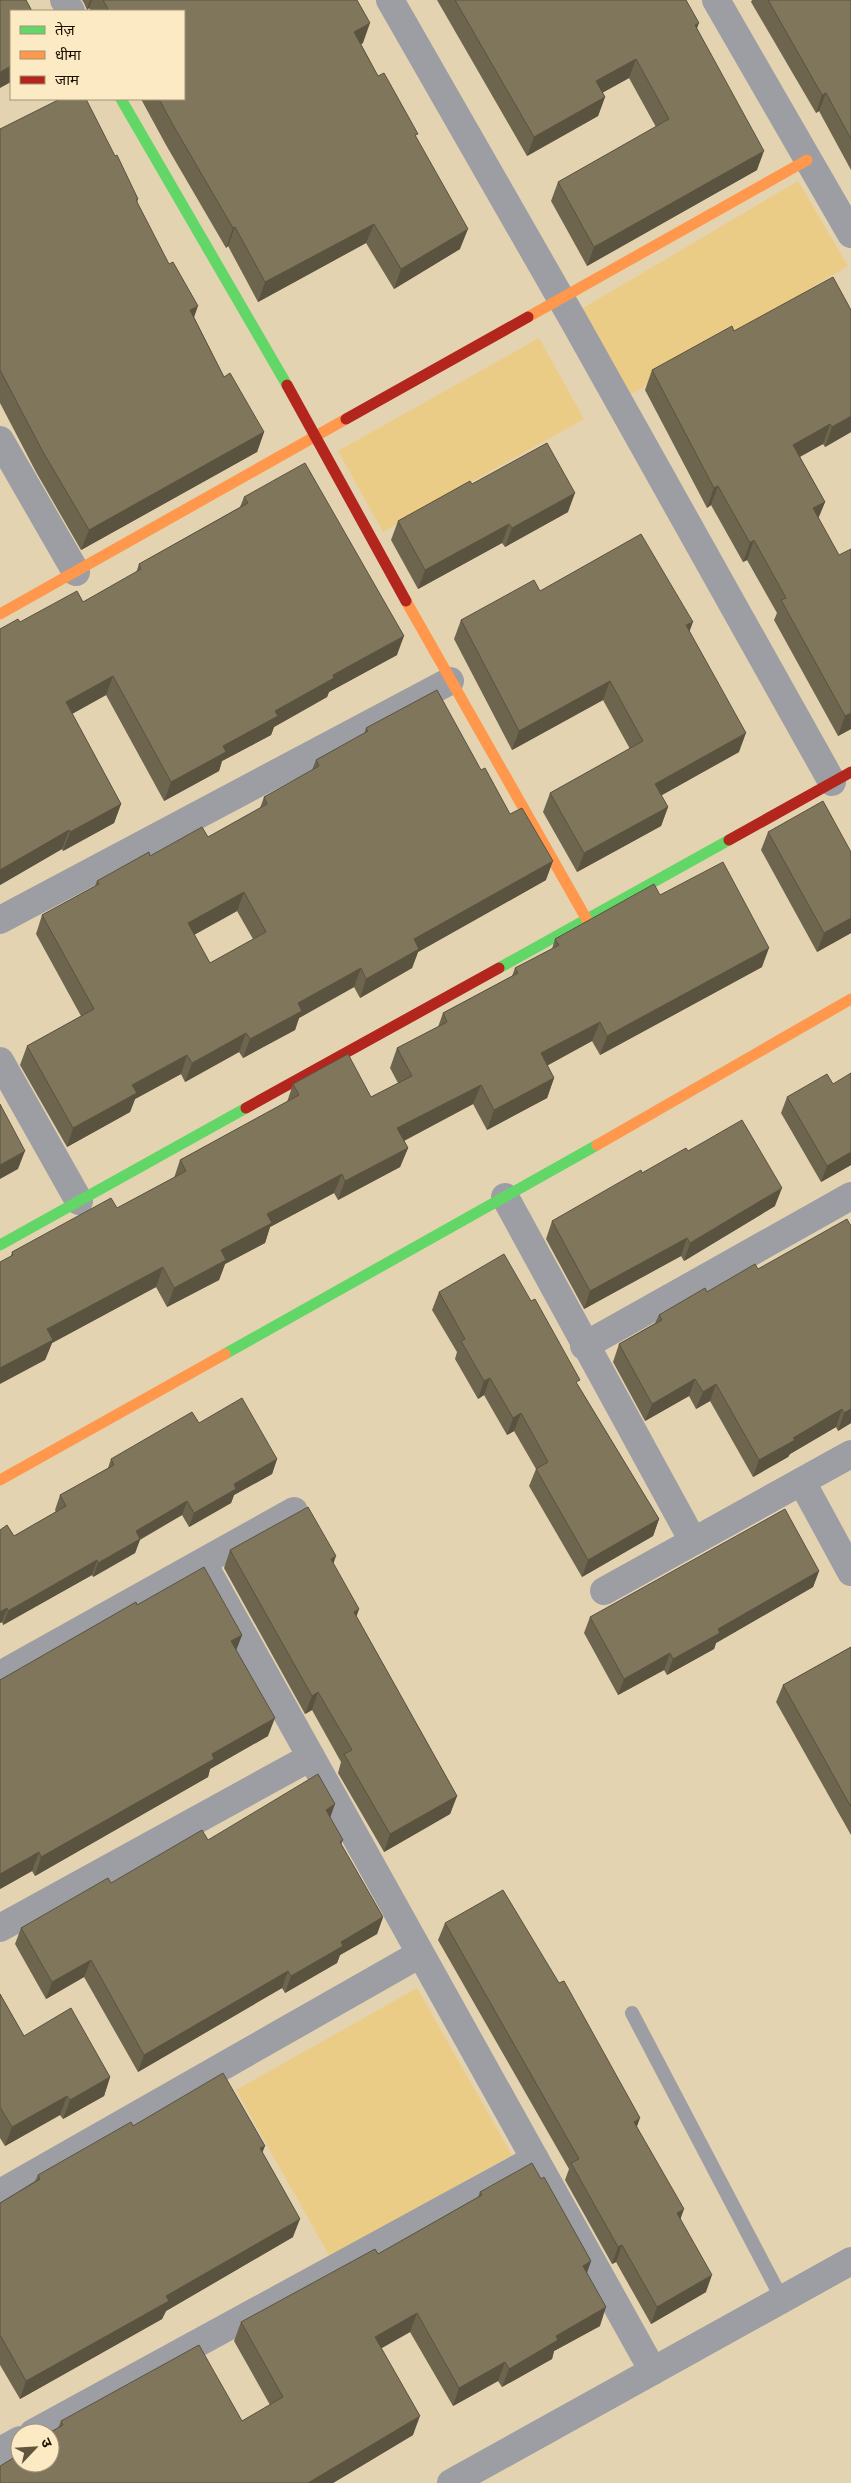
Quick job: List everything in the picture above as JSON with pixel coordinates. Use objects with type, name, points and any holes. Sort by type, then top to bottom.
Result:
[{"type":"street","points":[[0,1245],[841,777],[561,298],[390,0]]},
{"type":"street","points":[[716,0],[851,234]]},
{"type":"street","points":[[123,100],[317,436],[450,681],[587,920]]},
{"type":"street","points":[[0,614],[807,160]]},
{"type":"street","points":[[0,440],[76,572]]},
{"type":"street","points":[[0,920],[450,681]]},
{"type":"street","points":[[0,1480],[505,1198],[851,999]]},
{"type":"street","points":[[0,1061],[79,1201]]},
{"type":"street","points":[[584,1346],[851,1196]]},
{"type":"street","points":[[505,1198],[584,1346],[693,1541]]},
{"type":"street","points":[[604,1591],[851,1454]]},
{"type":"street","points":[[802,1482],[851,1572]]},
{"type":"street","points":[[0,1675],[294,1511]]},
{"type":"street","points":[[203,1563],[653,2371]]},
{"type":"street","points":[[0,1928],[311,1757]]},
{"type":"street","points":[[0,2194],[420,1954]]},
{"type":"street","points":[[51,2423],[535,2159]]},
{"type":"street","points":[[451,2483],[851,2261]]},
{"type":"lane","points":[[632,2012],[782,2299]]},
{"type":"shaded area","points":[[798,181],[848,266],[628,396],[578,311]]},
{"type":"shaded area","points":[[539,338],[584,419],[383,532],[338,451]]},
{"type":"shaded area","points":[[417,1988],[512,2155],[330,2257],[236,2090]]},
{"type":"building","points":[[0,0],[26,0],[31,10],[10,10],[10,67],[0,72]]},
{"type":"building","points":[[103,0],[357,0],[370,23],[354,32],[378,76],[384,73],[418,134],[415,135],[468,229],[401,269],[374,224],[265,282],[235,227],[233,228],[160,100],[185,100],[185,10],[108,10]]},
{"type":"building","points":[[455,0],[686,0],[699,23],[695,25],[764,151],[594,247],[558,182],[669,119],[636,59],[596,81],[605,97],[534,137]]},
{"type":"building","points":[[768,0],[851,0],[851,139],[826,93],[822,95]]},
{"type":"building","points":[[58,100],[87,100],[115,156],[117,155],[138,199],[136,200],[169,264],[173,262],[198,306],[190,310],[224,377],[230,373],[264,432],[89,530],[43,452],[0,370],[0,129]]},
{"type":"building","points":[[833,277],[851,310],[851,416],[832,427],[830,424],[793,445],[825,502],[813,508],[839,555],[851,549],[851,713],[845,716],[781,600],[786,598],[754,540],[750,543],[718,486],[714,488],[652,370],[732,326],[734,331]]},
{"type":"building","points":[[547,443],[575,493],[512,528],[509,524],[425,570],[398,521],[470,481],[472,484]]},
{"type":"building","points":[[305,463],[404,636],[333,675],[334,678],[275,711],[278,716],[223,746],[226,752],[171,782],[113,676],[66,702],[121,804],[70,832],[69,830],[0,870],[0,629],[18,619],[20,622],[77,591],[83,602],[141,569],[139,564],[248,503],[244,497]]},
{"type":"building","points":[[641,534],[693,622],[686,625],[746,733],[655,784],[668,807],[584,853],[550,793],[643,741],[610,681],[519,731],[461,620],[534,580],[540,591]]},
{"type":"building","points":[[437,690],[481,770],[485,768],[510,814],[522,808],[553,861],[414,939],[419,949],[366,979],[361,968],[298,1003],[302,1011],[250,1039],[246,1033],[192,1063],[187,1055],[132,1085],[137,1093],[73,1128],[27,1046],[94,1009],[42,915],[99,884],[97,881],[149,852],[150,856],[202,827],[208,837],[267,804],[264,797],[319,766],[316,760],[368,731],[366,728]],"holes":[[[244,892],[266,932],[210,963],[188,923]]]},
{"type":"building","points":[[823,801],[851,852],[851,918],[824,933],[768,832]]},
{"type":"building","points":[[723,862],[769,948],[607,1036],[600,1022],[541,1053],[554,1078],[494,1110],[481,1085],[397,1128],[408,1148],[345,1181],[342,1174],[267,1214],[272,1223],[221,1250],[226,1260],[174,1288],[163,1267],[47,1329],[53,1340],[0,1368],[0,1262],[13,1255],[12,1252],[111,1198],[117,1208],[186,1171],[180,1160],[299,1095],[293,1084],[348,1054],[371,1097],[412,1076],[397,1048],[447,1022],[443,1013],[518,973],[515,968],[559,945],[555,939],[654,884],[660,895]]},
{"type":"building","points":[[851,1073],[851,1152],[827,1166],[787,1097],[827,1074],[833,1084]]},
{"type":"building","points":[[0,1104],[25,1151],[0,1165]]},
{"type":"building","points":[[742,1120],[782,1188],[690,1243],[687,1238],[590,1291],[552,1221],[641,1170],[642,1173],[686,1148],[688,1151]]},
{"type":"building","points":[[847,1219],[851,1226],[851,1409],[844,1413],[842,1409],[793,1438],[795,1440],[759,1460],[716,1384],[703,1392],[695,1379],[652,1404],[619,1344],[662,1320],[659,1315],[705,1288],[707,1292],[755,1264],[758,1269]]},
{"type":"building","points":[[504,1254],[531,1301],[535,1299],[580,1380],[576,1382],[659,1519],[588,1560],[536,1469],[548,1462],[521,1413],[513,1418],[490,1378],[484,1381],[461,1341],[465,1339],[439,1292]]},
{"type":"building","points":[[242,1398],[277,1459],[234,1484],[236,1489],[194,1513],[187,1501],[136,1531],[140,1539],[98,1563],[97,1560],[8,1611],[7,1608],[0,1612],[0,1530],[7,1525],[14,1536],[66,1506],[60,1495],[114,1465],[111,1459],[192,1412],[199,1423]]},
{"type":"building","points":[[308,1507],[336,1556],[331,1559],[359,1609],[354,1612],[457,1796],[390,1834],[344,1754],[352,1750],[318,1692],[312,1696],[230,1550]]},
{"type":"building","points":[[785,1509],[819,1571],[718,1629],[720,1633],[673,1659],[670,1653],[624,1679],[590,1617]]},
{"type":"building","points":[[204,1567],[242,1635],[231,1641],[275,1718],[212,1754],[214,1759],[41,1857],[39,1852],[0,1874],[0,1680],[136,1602],[137,1605]]},
{"type":"building","points":[[851,1647],[851,1807],[783,1685]]},
{"type":"building","points":[[318,1774],[335,1804],[326,1810],[343,1840],[340,1842],[383,1917],[341,1942],[343,1946],[291,1976],[288,1971],[144,2055],[91,1960],[52,1982],[21,1928],[108,1878],[111,1883],[202,1830],[208,1840]]},
{"type":"building","points":[[503,1890],[559,1983],[564,1981],[640,2118],[634,2122],[684,2209],[677,2213],[712,2275],[657,2307],[622,2245],[618,2247],[571,2163],[579,2159],[445,1923]]},
{"type":"building","points":[[0,1994],[24,2036],[71,2008],[110,2077],[70,2100],[67,2096],[12,2127],[0,2107]]},
{"type":"building","points":[[223,2073],[265,2146],[260,2148],[300,2219],[166,2296],[169,2301],[26,2381],[0,2335],[0,2203],[40,2179],[38,2175],[131,2122],[133,2126]]},
{"type":"building","points":[[532,2163],[541,2179],[544,2177],[591,2261],[583,2266],[606,2307],[556,2336],[558,2340],[509,2369],[505,2362],[459,2388],[417,2313],[375,2337],[420,2416],[308,2483],[0,2483],[0,2466],[10,2460],[10,2473],[60,2473],[60,2427],[63,2425],[61,2421],[199,2345],[242,2421],[283,2397],[241,2322],[375,2249],[378,2254],[482,2195],[480,2192]]},
{"type":"traffic: fast","points":[[122,100],[287,385]]},
{"type":"traffic: fast","points":[[499,968],[729,840]]},
{"type":"traffic: fast","points":[[0,1245],[246,1108]]},
{"type":"traffic: fast","points":[[225,1354],[597,1145]]},
{"type":"traffic: slow","points":[[528,317],[807,160]]},
{"type":"traffic: slow","points":[[0,614],[346,419]]},
{"type":"traffic: slow","points":[[406,601],[587,920]]},
{"type":"traffic: slow","points":[[597,1145],[851,999]]},
{"type":"traffic: slow","points":[[0,1480],[225,1354]]},
{"type":"traffic: jam","points":[[346,419],[528,317]]},
{"type":"traffic: jam","points":[[287,385],[406,601]]},
{"type":"traffic: jam","points":[[729,840],[851,772]]},
{"type":"traffic: jam","points":[[246,1108],[499,968]]}]
